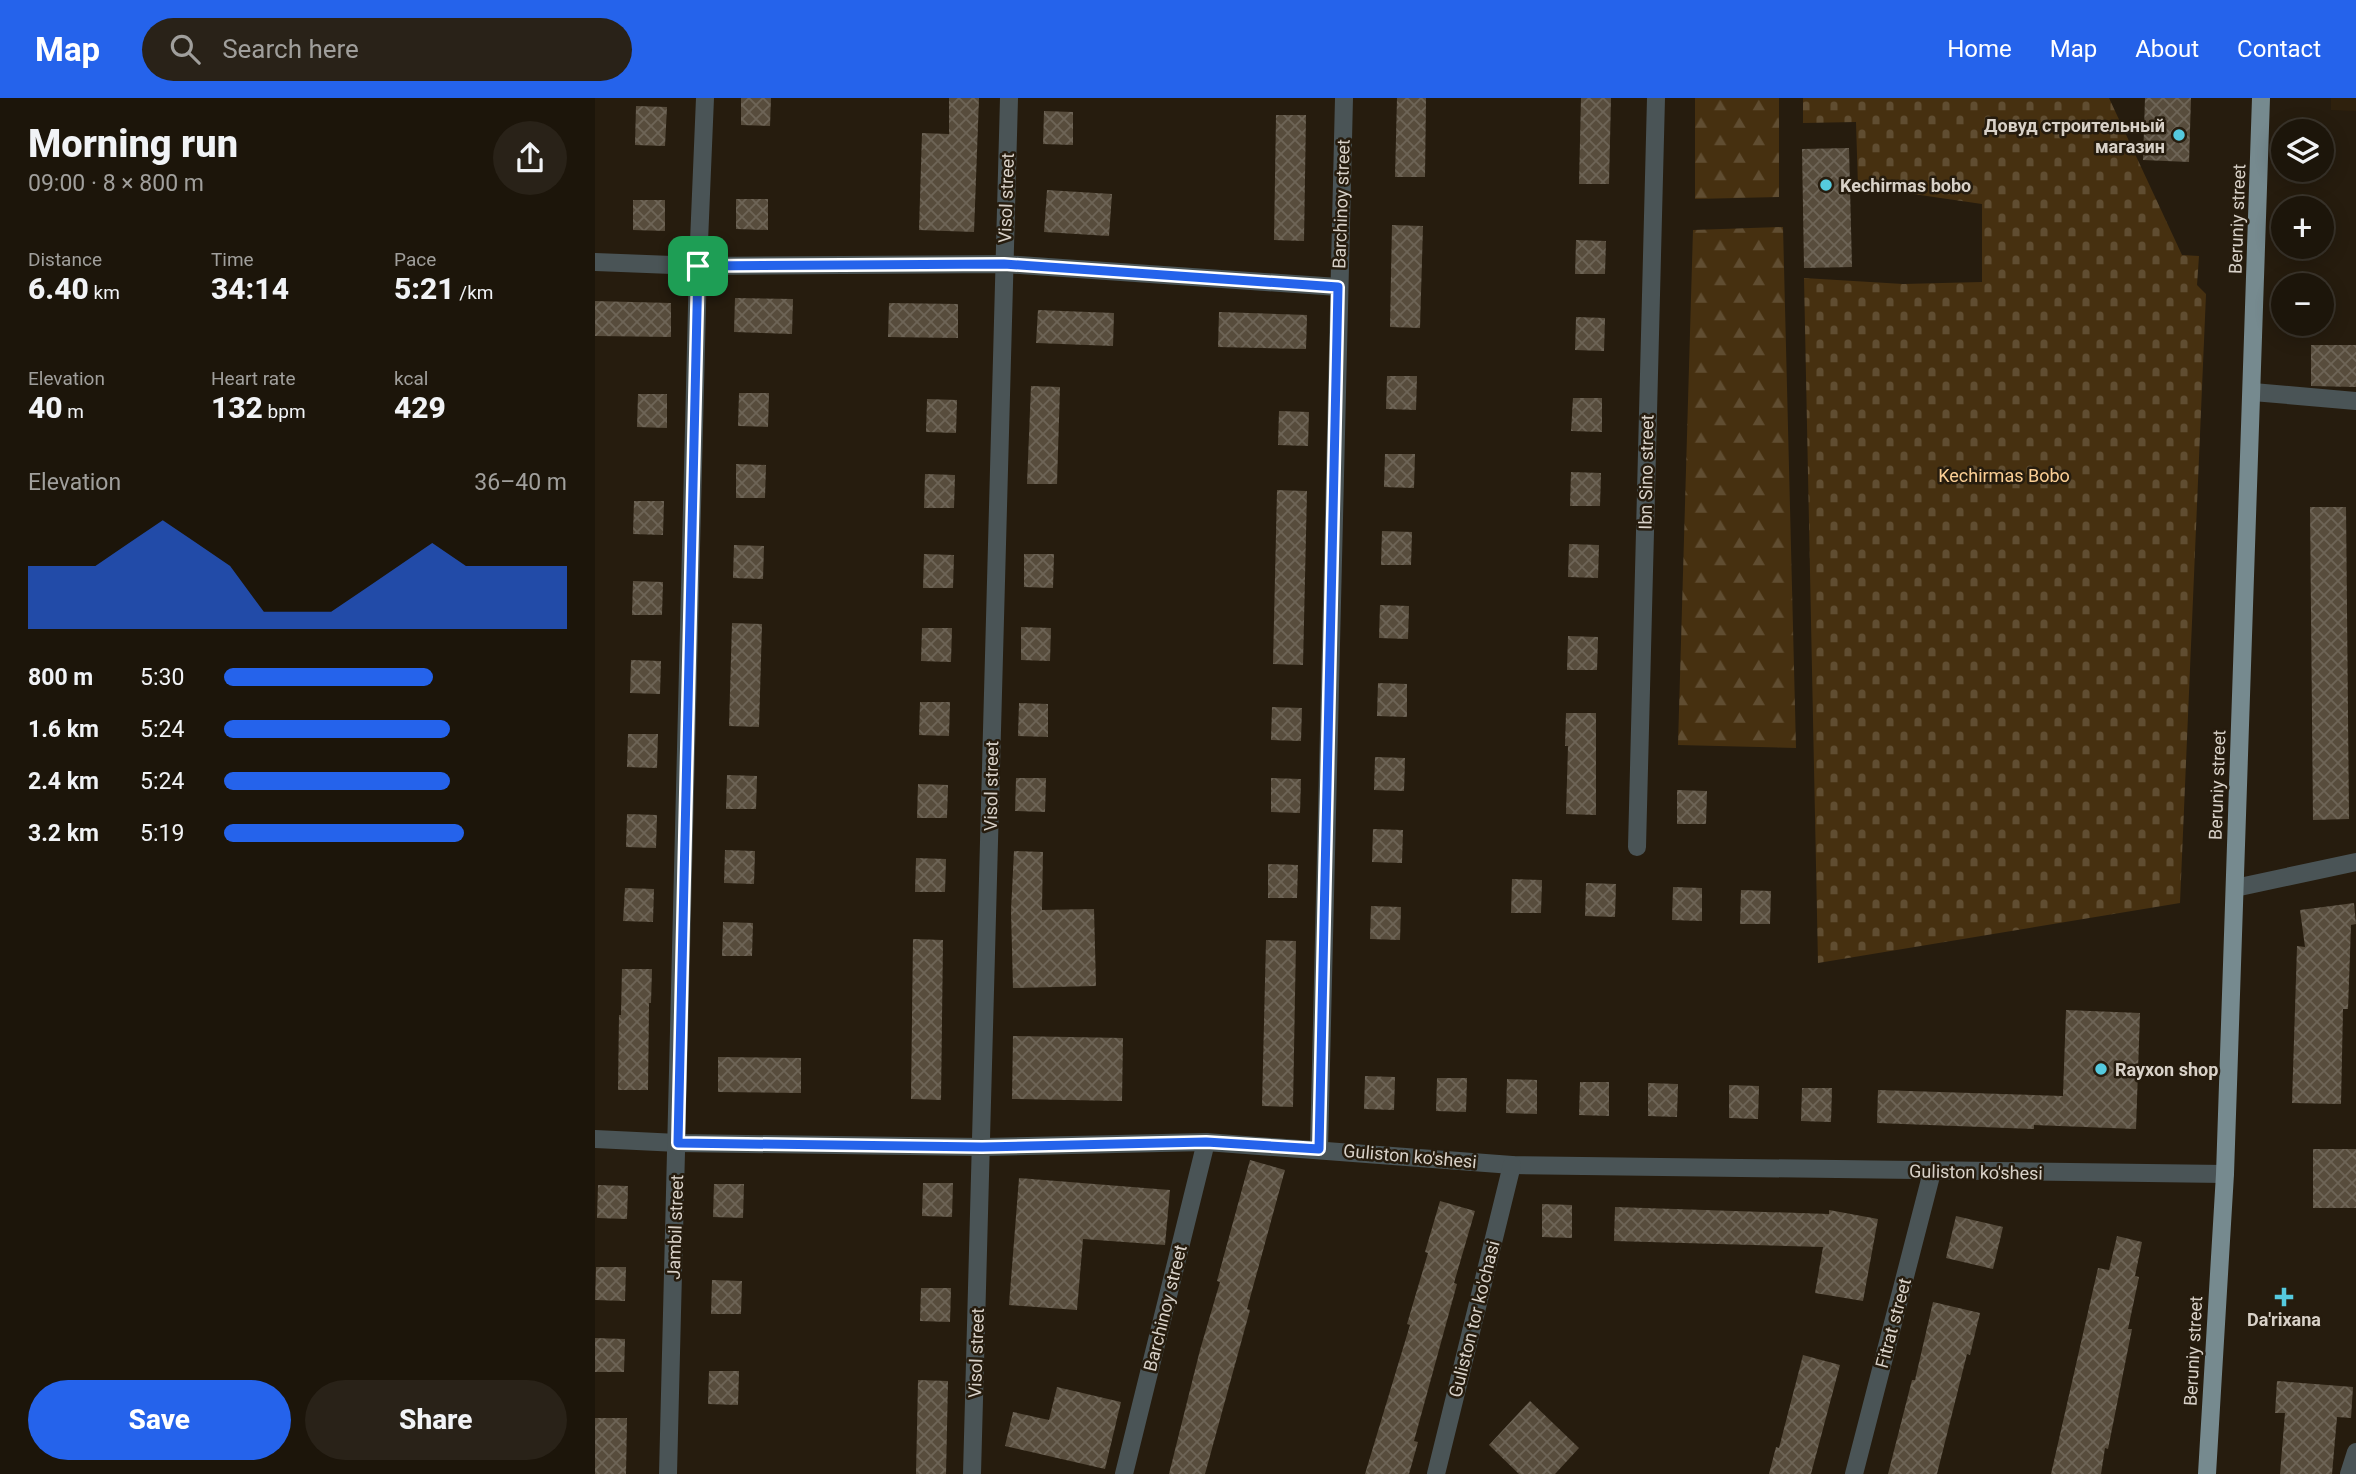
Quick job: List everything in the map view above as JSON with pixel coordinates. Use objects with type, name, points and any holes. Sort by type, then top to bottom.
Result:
[{"type":"main road","name":"Beruniy street","points":[[2207,1474],[2225,1174],[2261,98]]},
{"type":"street","name":"Jambil street","points":[[668,1474],[698,266],[705,98]]},
{"type":"street","name":"Visol street","points":[[972,1474],[1009,98]]},
{"type":"street","name":"Barchinoy street","points":[[1319,1149],[1344,98]]},
{"type":"street","name":"Ibn Sino street","points":[[1637,847],[1656,98]]},
{"type":"street","points":[[595,262],[698,266],[1004,264],[1338,287]]},
{"type":"street","points":[[2253,392],[2356,401]]},
{"type":"street","points":[[2235,888],[2356,862]]},
{"type":"street","name":"Guliston ko'shesi","points":[[595,1139],[678,1143],[982,1147],[1206,1142],[1512,1165],[2225,1174]]},
{"type":"street","name":"Barchinoy street","points":[[1123,1474],[1206,1142]]},
{"type":"street","name":"Guliston tor ko'chasi","points":[[1436,1474],[1512,1165]]},
{"type":"street","name":"Fitrat street","points":[[1854,1474],[1932,1172]]},
{"type":"street","points":[[2349,1474],[2356,1452]]},
{"type":"shaded area","points":[[2331,98],[2356,98],[2356,111],[2331,110]]},
{"type":"green space","points":[[1695,98],[1779,98],[1779,197],[1695,199]]},
{"type":"green space","name":"Kechirmas Bobo","points":[[1803,98],[2109,98],[2182,255],[2199,256],[2197,285],[2206,294],[2180,903],[1818,963],[1804,278],[1903,284],[1982,282],[1982,204],[1858,186],[1856,122],[1803,123]]},
{"type":"green space","points":[[1783,227],[1796,748],[1678,745],[1693,230]]},
{"type":"building","points":[[741,98],[771,98],[770,126],[741,125]]},
{"type":"building","points":[[949,98],[979,98],[974,232],[919,230],[922,133],[949,134]]},
{"type":"building","points":[[1397,98],[1426,98],[1425,177],[1395,177]]},
{"type":"building","points":[[1581,98],[1611,98],[1609,184],[1579,184]]},
{"type":"building","points":[[2145,98],[2191,98],[2189,162],[2143,160]]},
{"type":"building","points":[[636,106],[667,107],[665,146],[635,145]]},
{"type":"building","points":[[1044,111],[1073,112],[1073,145],[1043,144]]},
{"type":"building","points":[[1276,115],[1306,115],[1304,241],[1274,240]]},
{"type":"building","name":"Kechirmas bobo","points":[[1849,148],[1852,267],[1804,268],[1802,149]]},
{"type":"building","points":[[1047,190],[1112,194],[1109,236],[1044,232]]},
{"type":"building","points":[[736,199],[768,199],[768,230],[736,229]]},
{"type":"building","points":[[633,200],[665,200],[665,231],[633,230]]},
{"type":"building","points":[[1392,225],[1423,226],[1420,328],[1390,327]]},
{"type":"building","points":[[1576,240],[1606,241],[1605,274],[1575,274]]},
{"type":"building","points":[[735,298],[793,299],[792,334],[734,332]]},
{"type":"building","points":[[595,301],[671,303],[671,337],[595,336]]},
{"type":"building","points":[[889,303],[958,304],[958,338],[888,337]]},
{"type":"building","points":[[1038,310],[1114,313],[1113,346],[1036,343]]},
{"type":"building","points":[[1219,312],[1307,315],[1306,349],[1218,347]]},
{"type":"building","points":[[1576,317],[1605,318],[1604,351],[1575,350]]},
{"type":"building","points":[[2311,345],[2356,345],[2356,387],[2311,386]]},
{"type":"building","points":[[1387,376],[1417,376],[1416,410],[1386,409]]},
{"type":"building","points":[[1031,386],[1060,387],[1057,484],[1027,484]]},
{"type":"building","points":[[739,393],[769,393],[768,427],[738,426]]},
{"type":"building","points":[[638,394],[667,394],[667,428],[637,427]]},
{"type":"building","points":[[1573,398],[1602,398],[1602,432],[1571,431]]},
{"type":"building","points":[[927,399],[957,400],[956,433],[926,432]]},
{"type":"building","points":[[1279,411],[1309,412],[1308,446],[1278,445]]},
{"type":"building","points":[[1385,454],[1415,454],[1414,488],[1384,487]]},
{"type":"building","points":[[736,464],[766,465],[765,498],[736,498]]},
{"type":"building","points":[[1571,472],[1601,473],[1600,506],[1570,506]]},
{"type":"building","points":[[925,474],[955,475],[954,508],[924,508]]},
{"type":"building","points":[[1277,490],[1307,491],[1303,665],[1273,664]]},
{"type":"building","points":[[634,501],[664,501],[663,535],[633,534]]},
{"type":"building","points":[[2310,507],[2346,507],[2349,819],[2313,820]]},
{"type":"building","points":[[1382,531],[1412,532],[1411,565],[1381,565]]},
{"type":"building","points":[[1569,544],[1599,545],[1598,578],[1568,577]]},
{"type":"building","points":[[734,545],[764,546],[763,579],[733,578]]},
{"type":"building","points":[[924,554],[954,555],[953,588],[923,588]]},
{"type":"building","points":[[1024,554],[1054,554],[1053,588],[1024,587]]},
{"type":"building","points":[[633,581],[663,582],[662,615],[632,615]]},
{"type":"building","points":[[1380,605],[1409,606],[1408,639],[1379,638]]},
{"type":"building","points":[[732,623],[762,624],[759,727],[729,726]]},
{"type":"building","points":[[1021,627],[1051,628],[1050,661],[1021,660]]},
{"type":"building","points":[[922,628],[952,628],[951,662],[921,661]]},
{"type":"building","points":[[1568,636],[1598,637],[1597,670],[1567,670]]},
{"type":"building","points":[[631,660],[661,661],[660,694],[630,693]]},
{"type":"building","points":[[1378,683],[1407,684],[1407,717],[1377,716]]},
{"type":"building","points":[[920,702],[950,702],[949,736],[919,735]]},
{"type":"building","points":[[1019,703],[1048,704],[1048,737],[1018,736]]},
{"type":"building","points":[[1272,707],[1302,708],[1301,741],[1271,740]]},
{"type":"building","points":[[1566,713],[1596,713],[1596,815],[1566,814]]},
{"type":"building","points":[[628,734],[658,734],[657,768],[627,767]]},
{"type":"building","points":[[1375,757],[1405,758],[1404,791],[1374,790]]},
{"type":"building","points":[[727,775],[757,776],[756,809],[726,809]]},
{"type":"building","points":[[1016,778],[1046,778],[1045,812],[1015,811]]},
{"type":"building","points":[[1271,778],[1301,779],[1300,813],[1271,812]]},
{"type":"building","points":[[918,784],[948,785],[947,818],[917,818]]},
{"type":"building","points":[[1677,790],[1707,791],[1706,824],[1677,824]]},
{"type":"building","points":[[627,814],[657,815],[656,848],[626,847]]},
{"type":"building","points":[[1373,829],[1403,830],[1402,863],[1372,862]]},
{"type":"building","points":[[725,850],[755,851],[754,884],[724,883]]},
{"type":"building","points":[[1014,851],[1043,852],[1042,910],[1094,909],[1096,986],[1013,988],[1011,911]]},
{"type":"building","points":[[916,858],[946,859],[945,892],[915,892]]},
{"type":"building","points":[[1268,864],[1298,865],[1297,898],[1268,898]]},
{"type":"building","points":[[1512,879],[1542,880],[1541,913],[1511,913]]},
{"type":"building","points":[[1586,883],[1616,884],[1615,917],[1585,916]]},
{"type":"building","points":[[1673,887],[1702,888],[1702,921],[1672,920]]},
{"type":"building","points":[[625,888],[654,889],[653,922],[623,921]]},
{"type":"building","points":[[1741,890],[1771,891],[1770,924],[1740,924]]},
{"type":"building","points":[[2354,903],[2356,924],[2351,925],[2348,1009],[2343,1009],[2341,1104],[2292,1103],[2297,946],[2305,947],[2300,910]]},
{"type":"building","points":[[1371,906],[1401,907],[1400,940],[1370,939]]},
{"type":"building","points":[[723,922],[753,923],[752,956],[722,956]]},
{"type":"building","points":[[913,939],[943,940],[941,1100],[911,1099]]},
{"type":"building","points":[[1266,940],[1296,941],[1293,1107],[1262,1106]]},
{"type":"building","points":[[622,969],[652,969],[648,1090],[618,1090]]},
{"type":"building","points":[[2066,1010],[2140,1013],[2136,1129],[2034,1125],[2034,1129],[1877,1123],[1878,1090],[2063,1096]]},
{"type":"building","points":[[1013,1036],[1123,1038],[1122,1101],[1012,1099]]},
{"type":"building","points":[[718,1057],[801,1058],[801,1093],[718,1092]]},
{"type":"building","points":[[1365,1076],[1395,1077],[1394,1110],[1364,1109]]},
{"type":"building","points":[[1437,1078],[1467,1078],[1466,1112],[1436,1111]]},
{"type":"building","points":[[1507,1079],[1537,1080],[1537,1114],[1506,1113]]},
{"type":"building","points":[[1580,1082],[1609,1082],[1609,1116],[1579,1115]]},
{"type":"building","points":[[1648,1083],[1678,1084],[1677,1117],[1648,1116]]},
{"type":"building","points":[[1729,1085],[1759,1086],[1758,1119],[1729,1118]]},
{"type":"building","points":[[1802,1088],[1832,1088],[1831,1122],[1801,1121]]},
{"type":"building","points":[[2313,1149],[2356,1149],[2356,1208],[2313,1208]]},
{"type":"building","points":[[1250,1160],[1285,1170],[1247,1309],[1250,1310],[1205,1474],[1169,1474],[1220,1282],[1217,1281]]},
{"type":"building","points":[[1019,1178],[1170,1190],[1165,1245],[1083,1239],[1077,1310],[1009,1305]]},
{"type":"building","points":[[923,1183],[953,1183],[952,1217],[922,1216]]},
{"type":"building","points":[[714,1184],[744,1184],[743,1218],[713,1217]]},
{"type":"building","points":[[598,1185],[628,1186],[627,1219],[597,1218]]},
{"type":"building","points":[[1440,1201],[1475,1211],[1414,1441],[1418,1442],[1409,1474],[1365,1474],[1410,1325],[1407,1324]]},
{"type":"building","points":[[1542,1204],[1572,1205],[1572,1238],[1542,1237]]},
{"type":"building","points":[[1615,1207],[1829,1214],[1829,1210],[1878,1219],[1863,1301],[1815,1293],[1823,1247],[1614,1241]]},
{"type":"building","points":[[1956,1216],[2003,1227],[1993,1269],[1946,1258]]},
{"type":"building","points":[[2117,1236],[2142,1242],[2135,1276],[2139,1277],[2128,1329],[2132,1329],[2108,1449],[2105,1448],[2101,1474],[2051,1474],[2098,1268],[2109,1270]]},
{"type":"building","points":[[596,1267],[626,1267],[625,1301],[595,1300]]},
{"type":"building","points":[[712,1280],[742,1281],[741,1314],[711,1314]]},
{"type":"building","points":[[921,1288],[951,1288],[950,1322],[920,1321]]},
{"type":"building","points":[[1933,1302],[1980,1313],[1970,1355],[1967,1354],[1937,1474],[1888,1474],[1912,1380],[1915,1380]]},
{"type":"building","points":[[595,1338],[625,1339],[624,1372],[595,1372]]},
{"type":"building","points":[[1803,1355],[1840,1365],[1811,1474],[1769,1474],[1776,1447],[1779,1448]]},
{"type":"building","points":[[709,1371],[739,1371],[738,1405],[708,1404]]},
{"type":"building","points":[[918,1380],[948,1381],[946,1474],[916,1474]]},
{"type":"building","points":[[2277,1381],[2353,1387],[2351,1418],[2337,1417],[2332,1474],[2280,1474],[2285,1413],[2275,1413]]},
{"type":"building","points":[[1057,1387],[1121,1402],[1105,1469],[1005,1446],[1013,1412],[1049,1420]]},
{"type":"building","points":[[1530,1401],[1579,1448],[1555,1474],[1519,1474],[1489,1445]]},
{"type":"building","points":[[595,1418],[627,1418],[626,1474],[595,1474]]},
{"type":"place","name":"Довуд строительный магазин","points":[[2179,135]]},
{"type":"place","name":"Kechirmas bobo","points":[[1826,185]]},
{"type":"place","name":"Rayxon shop","points":[[2101,1069]]},
{"type":"place","name":"Da'rixana","points":[[2284,1297]]},
{"type":"route","points":[[1004,264],[1338,287],[1319,1149],[1206,1142],[982,1147],[678,1143],[698,266],[1004,264]]}]
